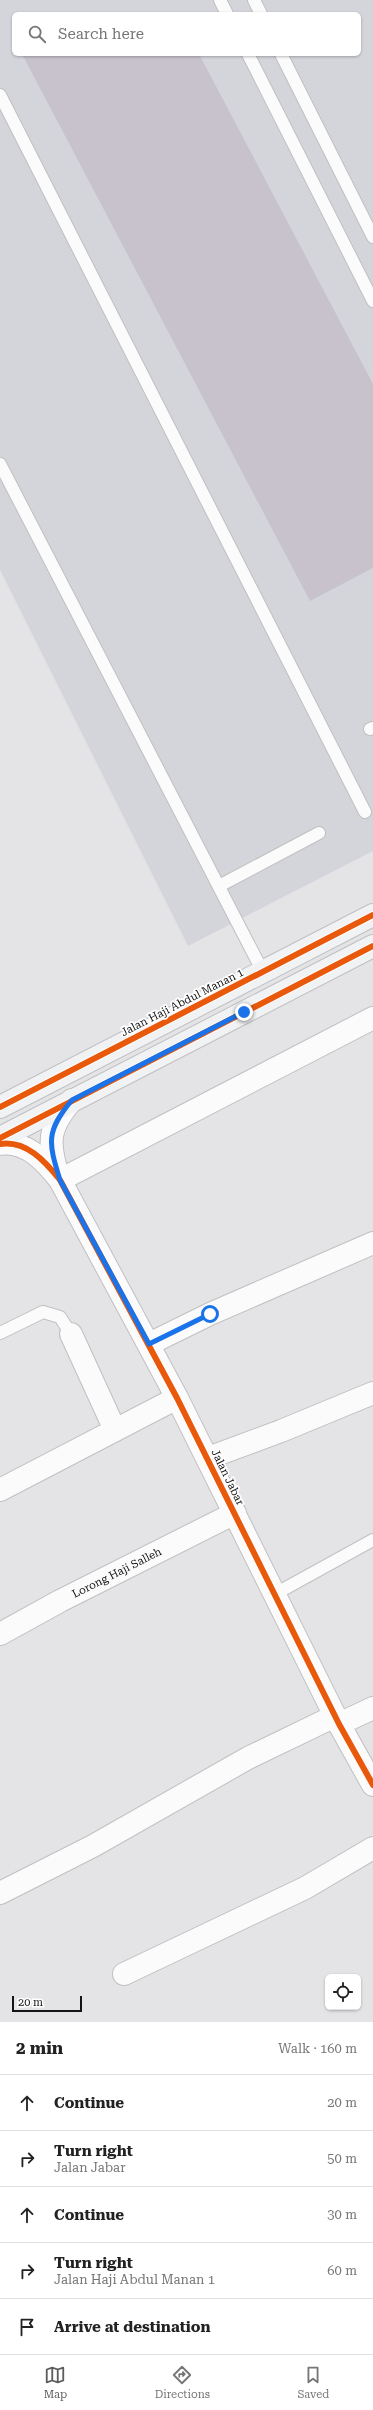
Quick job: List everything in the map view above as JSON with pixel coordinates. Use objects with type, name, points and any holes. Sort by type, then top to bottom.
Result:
[{"type":"street","name":"Jalan Haji Abdul Manan 1","points":[[0,1107],[373,915]]},
{"type":"street","points":[[0,1138],[373,946]]},
{"type":"street","points":[[60,1180],[373,1018]]},
{"type":"street","points":[[60,1180],[52,1157],[50,1136],[59,1115],[72,1100]]},
{"type":"street","points":[[0,1144],[27,1148],[45,1161],[60,1180]]},
{"type":"street","name":"Jalan Jabar","points":[[60,1180],[149,1344],[208,1458],[337,1720],[370,1772]]},
{"type":"street","points":[[149,1344],[210,1314],[373,1243]]},
{"type":"street","points":[[71,1334],[115,1430]]},
{"type":"street","points":[[208,1458],[281,1431],[373,1392]]},
{"type":"street","points":[[0,1490],[177,1398]]},
{"type":"street","name":"Lorong Haji Salleh","points":[[0,1634],[60,1601],[235,1513]]},
{"type":"street","points":[[0,1893],[93,1846],[248,1758],[337,1720],[373,1708]]},
{"type":"street","points":[[124,1974],[305,1888],[373,1848]]},
{"type":"lane","points":[[220,0],[226,12]]},
{"type":"lane","points":[[254,0],[260,12]]},
{"type":"lane","points":[[249,56],[373,301]]},
{"type":"lane","points":[[282,56],[373,237]]},
{"type":"lane","points":[[0,95],[365,812]]},
{"type":"lane","points":[[0,464],[263,972]]},
{"type":"lane","points":[[219,886],[318,833]]},
{"type":"lane","points":[[0,1333],[42,1312],[60,1317],[71,1334]]},
{"type":"lane","points":[[276,1594],[373,1540]]},
{"type":"shaded area","points":[[0,0],[373,0],[373,851],[188,946],[0,570]]},
{"type":"building","points":[[23,56],[200,56],[373,384],[373,568],[310,601]]},
{"type":"cycle path","points":[[0,1107],[373,915]]},
{"type":"cycle path","points":[[0,1138],[373,946]]},
{"type":"cycle path","points":[[0,1144],[18,1145],[34,1153],[60,1180],[177,1398],[339,1724],[373,1785]]},
{"type":"route","points":[[210,1314],[149,1344],[60,1180],[52,1157],[50,1136],[59,1115],[72,1100],[244,1012]]}]
